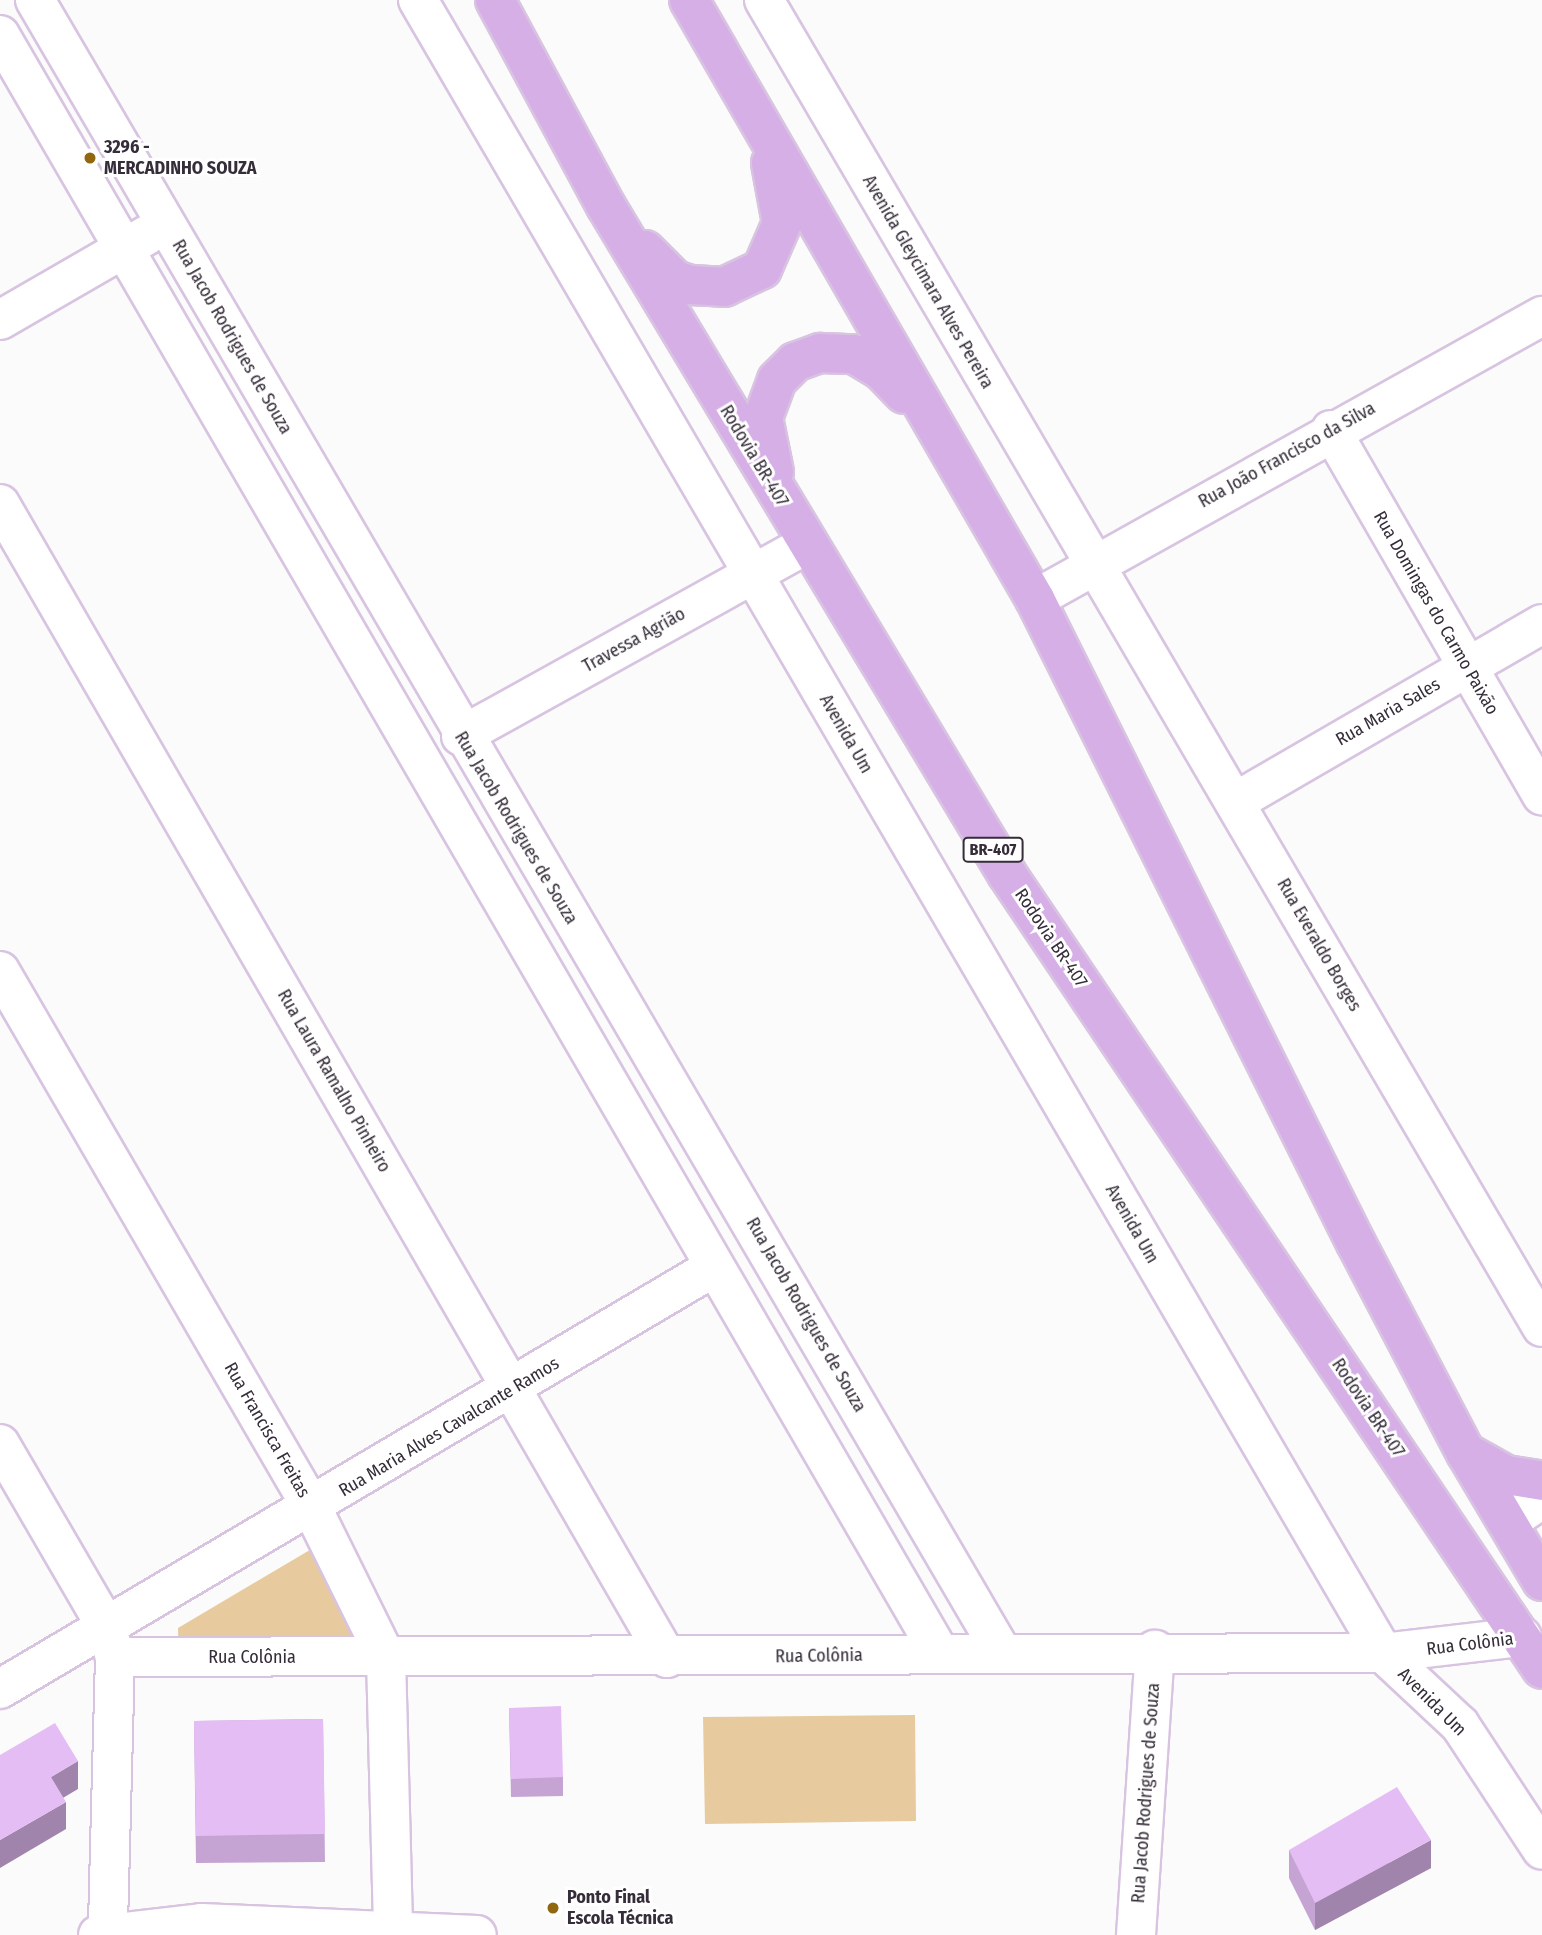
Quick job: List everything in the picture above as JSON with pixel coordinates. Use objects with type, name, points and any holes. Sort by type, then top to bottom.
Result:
[{"type":"highway","name":"Rodovia BR-407","points":[[495,0],[606,206],[1007,874],[1542,1670]]},
{"type":"highway","points":[[696,2],[763,127],[1035,599],[1465,1453],[1541,1571]]},
{"type":"highway","points":[[606,206],[675,280],[724,287],[748,279],[768,261],[782,223],[763,127]]},
{"type":"highway","points":[[785,508],[763,418],[777,380],[796,362],[820,353],[869,360],[938,432]]},
{"type":"highway","points":[[1465,1453],[1496,1471],[1542,1481]]},
{"type":"street","name":"Rua Jacob Rodrigues de Souza","points":[[35,0],[461,736],[1002,1653]]},
{"type":"street","name":"Avenida Um","points":[[418,0],[1383,1653],[1460,1725],[1542,1850]]},
{"type":"street","name":"Avenida Gleycimara Alves Pereira","points":[[764,0],[1092,564]]},
{"type":"street","points":[[0,36],[940,1654]]},
{"type":"street","points":[[0,320],[166,223]]},
{"type":"street","name":"Rua João Francisco da Silva","points":[[1035,599],[1092,564],[1331,430],[1542,316]]},
{"type":"street","name":"Rua Domingas do Carmo Paixão","points":[[1331,430],[1542,795]]},
{"type":"street","name":"Rua Laura Ramalho Pinheiro","points":[[0,505],[667,1658]]},
{"type":"street","name":"Travessa Agrião","points":[[461,736],[807,544]]},
{"type":"street","name":"Rua Everaldo Borges","points":[[1092,564],[1235,802],[1542,1327]]},
{"type":"street","name":"Rua Maria Sales","points":[[1235,802],[1542,624]]},
{"type":"street","name":"Rua Francisca Freitas","points":[[0,971],[312,1508],[386,1658],[393,1932]]},
{"type":"street","name":"Rua Maria Alves Cavalcante Ramos","points":[[0,1689],[111,1642],[312,1508],[714,1267]]},
{"type":"street","points":[[0,1444],[111,1642],[103,1933],[201,1923],[289,1930],[477,1935]]},
{"type":"street","points":[[1508,1522],[1542,1499]]},
{"type":"street","name":"Rua Colônia","points":[[111,1642],[386,1658],[667,1658],[1155,1650],[1383,1653],[1522,1637]]},
{"type":"street","name":"Rua Jacob Rodrigues de Souza","points":[[1136,1935],[1155,1650]]},
{"type":"shaded area","points":[[320,1544],[384,1660],[179,1662],[178,1628]]},
{"type":"shaded area","points":[[915,1715],[916,1821],[705,1824],[703,1717]]},
{"type":"building","points":[[561,1706],[563,1777],[511,1779],[509,1708]]},
{"type":"building","points":[[323,1719],[325,1834],[196,1836],[194,1721]]},
{"type":"building","points":[[55,1723],[78,1761],[51,1777],[66,1802],[0,1840],[0,1755]]},
{"type":"building","points":[[1397,1787],[1431,1840],[1315,1903],[1289,1850]]},
{"type":"place","name":"3296 - MERCADINHO SOUZA","points":[[90,158]]},
{"type":"place","name":"Ponto Final Escola Técnica","points":[[553,1908]]}]
